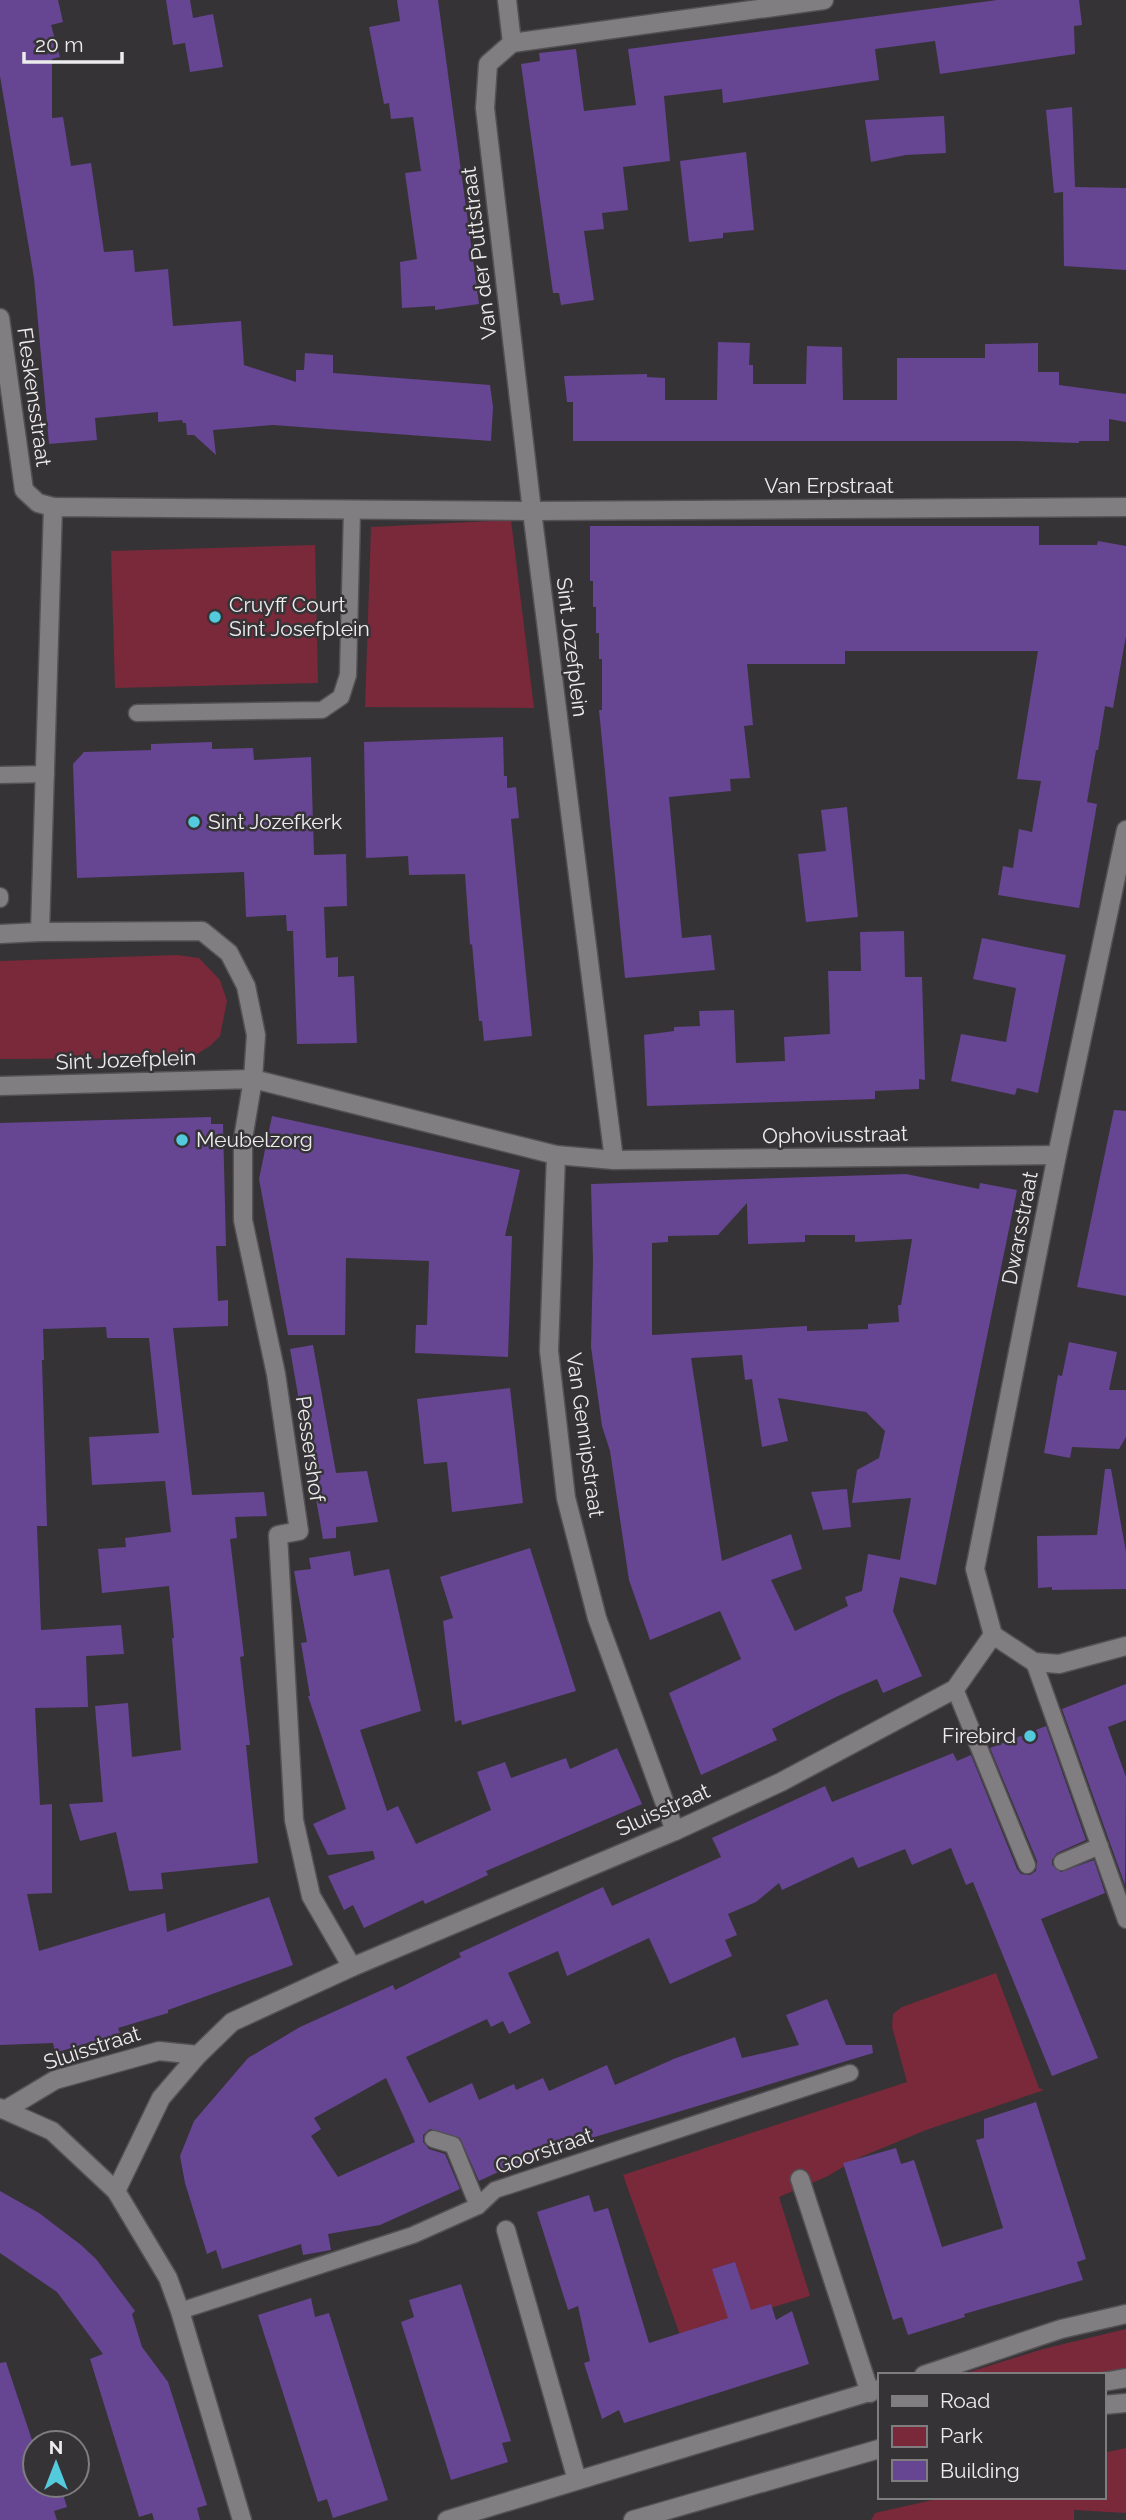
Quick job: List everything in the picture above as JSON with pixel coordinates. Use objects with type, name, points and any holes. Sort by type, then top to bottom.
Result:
[{"type":"street","points":[[507,0],[512,43],[824,0]]},
{"type":"street","name":"Van der Puttstraat","points":[[512,43],[488,64],[485,108],[532,512]]},
{"type":"street","name":"Fleskensstraat","points":[[0,318],[24,490],[38,503],[53,507]]},
{"type":"street","name":"Van Erpstraat","points":[[532,512],[1126,506]]},
{"type":"street","points":[[40,932],[53,507],[532,512]]},
{"type":"street","name":"Sint Jozefplein","points":[[0,1086],[253,1079],[556,1155],[614,1160],[532,512]]},
{"type":"street","name":"Dwarsstraat","points":[[993,1635],[975,1569],[1057,1155],[1126,832]]},
{"type":"street","points":[[0,934],[202,931],[229,953],[246,986],[256,1035],[253,1079]]},
{"type":"street","name":"Pessershof","points":[[253,1079],[243,1139],[243,1220],[276,1374],[299,1531],[278,1535],[294,1820],[311,1896],[352,1967]]},
{"type":"street","name":"Van Gennipstraat","points":[[556,1155],[549,1351],[566,1498],[597,1618],[676,1831]]},
{"type":"street","name":"Ophoviusstraat","points":[[614,1160],[1057,1155]]},
{"type":"street","points":[[993,1635],[1034,1662],[1059,1664],[1126,1646]]},
{"type":"street","name":"Sluisstraat","points":[[2,2109],[52,2131],[116,2191],[161,2098],[198,2054],[232,2022],[352,1967],[676,1831],[781,1782],[955,1689],[993,1635]]},
{"type":"street","name":"Sluisstraat","points":[[2,2109],[55,2080],[159,2051],[198,2054]]},
{"type":"street","points":[[447,2520],[874,2391],[800,2179]]},
{"type":"street","points":[[116,2191],[167,2278],[180,2311],[242,2520]]},
{"type":"street","points":[[506,2230],[577,2480]]},
{"type":"street","points":[[929,2373],[1061,2329],[1126,2314]]},
{"type":"street","points":[[1105,2382],[1126,2378]]},
{"type":"street","points":[[1105,2405],[1126,2403]]},
{"type":"street","points":[[633,2520],[878,2449]]},
{"type":"lane","points":[[137,713],[322,710],[341,697],[348,675],[352,512]]},
{"type":"lane","points":[[0,775],[46,774]]},
{"type":"lane","points":[[1034,1662],[1126,1920]]},
{"type":"lane","points":[[955,1689],[1027,1865]]},
{"type":"lane","points":[[1062,1861],[1100,1846]]},
{"type":"lane","name":"Goorstraat","points":[[180,2311],[413,2235],[478,2206],[495,2190],[850,2073]]},
{"type":"lane","points":[[433,2138],[453,2145],[478,2206]]},
{"type":"green space","points":[[511,520],[534,708],[365,707],[371,527]]},
{"type":"green space","name":"Cruyff Court Sint Josefplein","points":[[315,545],[318,683],[115,688],[111,551]]},
{"type":"green space","points":[[177,955],[199,958],[220,980],[227,1001],[220,1036],[191,1058],[0,1059],[0,961]]},
{"type":"green space","points":[[996,1973],[1039,2088],[1044,2090],[926,2130],[856,2159],[828,2176],[779,2197],[810,2296],[680,2335],[623,2175],[907,2082],[892,2027],[893,2014],[902,2007]]},
{"type":"green space","points":[[1126,2329],[1126,2368],[1104,2373],[966,2373],[1043,2349]]},
{"type":"green space","points":[[1126,2448],[1126,2513],[1074,2510],[1074,2520],[871,2520],[875,2513],[937,2499],[1105,2499],[1105,2453]]},
{"type":"building","points":[[0,0],[58,0],[63,22],[51,25],[60,57],[52,59],[52,118],[63,117],[71,166],[91,163],[104,252],[133,250],[135,272],[168,269],[173,326],[241,321],[244,365],[296,382],[296,370],[304,370],[305,353],[333,355],[333,373],[490,385],[493,407],[491,441],[273,425],[213,430],[216,455],[194,435],[187,435],[186,423],[182,420],[158,422],[158,412],[95,418],[97,440],[49,444],[34,278],[0,76]]},
{"type":"building","points":[[166,0],[190,0],[193,18],[213,14],[223,67],[190,72],[185,43],[173,45]]},
{"type":"building","points":[[397,0],[438,0],[479,304],[435,310],[435,306],[402,308],[400,262],[417,259],[405,173],[421,171],[413,117],[391,119],[389,103],[384,104],[369,27],[400,21]]},
{"type":"building","points":[[997,0],[1079,0],[1082,25],[1074,26],[1075,54],[940,74],[935,41],[875,49],[879,80],[723,103],[722,89],[664,96],[670,161],[623,167],[628,210],[602,213],[604,229],[584,231],[594,300],[561,305],[559,293],[553,293],[521,64],[540,61],[539,53],[576,49],[584,111],[636,105],[628,49]]},
{"type":"building","points":[[1072,107],[1075,187],[1126,188],[1126,270],[1064,266],[1063,192],[1054,193],[1046,110]]},
{"type":"building","points":[[944,116],[946,153],[906,155],[871,162],[865,120]]},
{"type":"building","points":[[746,152],[754,230],[723,233],[723,238],[689,242],[680,161]]},
{"type":"building","points":[[718,342],[750,343],[749,365],[753,365],[753,384],[806,384],[807,346],[842,347],[843,400],[897,400],[897,358],[985,358],[985,344],[1038,343],[1038,372],[1059,372],[1059,385],[1126,394],[1126,422],[1109,419],[1109,441],[1079,443],[573,441],[573,402],[567,402],[564,376],[647,374],[647,377],[665,378],[665,400],[717,400]]},
{"type":"building","points":[[590,526],[1039,526],[1039,545],[1097,545],[1098,541],[1126,546],[1126,636],[1113,708],[1105,706],[1087,802],[1097,804],[1079,908],[998,895],[1003,866],[1013,868],[1019,829],[1032,832],[1041,781],[1017,779],[1038,651],[845,651],[845,664],[747,664],[753,725],[744,726],[750,778],[730,779],[731,791],[669,797],[682,938],[711,935],[715,970],[625,978],[599,710],[602,710],[602,659],[599,659],[599,633],[596,633],[596,607],[593,607],[593,581],[590,581]]},
{"type":"building","points":[[503,737],[507,788],[516,787],[519,818],[511,819],[532,1036],[484,1041],[482,1021],[479,1021],[472,944],[470,945],[465,874],[409,875],[408,856],[366,858],[364,742]]},
{"type":"building","name":"Sint Jozefkerk","points":[[212,742],[212,749],[253,748],[254,760],[311,757],[314,855],[346,854],[347,906],[324,907],[326,958],[338,957],[338,977],[354,976],[357,1043],[297,1044],[293,931],[287,931],[286,915],[246,917],[244,872],[77,878],[73,764],[84,752],[151,750],[151,744]]},
{"type":"building","points":[[847,807],[858,917],[806,922],[798,854],[826,851],[821,810]]},
{"type":"building","points":[[904,931],[905,977],[922,977],[925,1080],[919,1079],[919,1089],[875,1091],[875,1099],[647,1106],[644,1035],[674,1031],[674,1027],[700,1026],[699,1011],[734,1010],[736,1063],[785,1061],[784,1037],[830,1034],[828,971],[861,971],[860,932]]},
{"type":"building","points":[[982,938],[1066,955],[1038,1093],[1017,1088],[1015,1095],[951,1081],[961,1034],[1006,1042],[1016,988],[973,979]]},
{"type":"building","points":[[1114,1110],[1126,1111],[1126,1296],[1077,1287]]},
{"type":"building","points":[[272,1116],[520,1170],[505,1236],[512,1236],[508,1357],[415,1353],[416,1325],[427,1325],[429,1261],[346,1258],[345,1335],[288,1335],[259,1179]]},
{"type":"building","points":[[211,1117],[211,1124],[223,1124],[226,1246],[216,1246],[218,1301],[228,1300],[228,1326],[173,1328],[192,1495],[264,1492],[267,1516],[235,1517],[237,1538],[230,1539],[244,1656],[240,1657],[250,1745],[246,1745],[258,1863],[161,1873],[163,1889],[129,1891],[116,1832],[80,1841],[69,1804],[103,1802],[95,1706],[128,1703],[132,1757],[181,1750],[169,1586],[102,1593],[98,1549],[126,1547],[125,1538],[171,1532],[165,1481],[92,1485],[89,1437],[159,1433],[149,1338],[107,1338],[106,1327],[43,1329],[47,1526],[37,1526],[41,1630],[121,1625],[124,1654],[86,1656],[88,1707],[35,1708],[40,1805],[52,1804],[52,1893],[27,1894],[39,1951],[165,1913],[167,1932],[269,1897],[293,1965],[168,2010],[168,2013],[118,2028],[120,2033],[55,2053],[53,2043],[0,2045],[0,1123]]},
{"type":"building","points":[[906,1174],[979,1189],[980,1183],[1017,1190],[936,1585],[900,1577],[893,1611],[922,1676],[883,1693],[877,1679],[838,1696],[772,1729],[777,1740],[701,1775],[669,1693],[741,1659],[720,1611],[650,1640],[629,1580],[591,1347],[591,1184]],"holes":[[[747,1203],[748,1244],[805,1242],[805,1235],[855,1235],[855,1242],[912,1239],[901,1305],[898,1305],[899,1322],[868,1324],[868,1329],[807,1331],[807,1326],[652,1335],[652,1243],[668,1242],[668,1236],[718,1235]],[[742,1355],[745,1380],[752,1379],[762,1447],[788,1441],[778,1398],[866,1412],[885,1431],[879,1458],[857,1470],[852,1503],[911,1498],[900,1560],[868,1554],[862,1591],[845,1597],[848,1606],[795,1631],[771,1580],[802,1569],[791,1534],[722,1561],[691,1358]]]},
{"type":"building","points":[[1069,1342],[1117,1352],[1109,1390],[1126,1390],[1126,1437],[1119,1449],[1072,1447],[1070,1458],[1044,1453],[1058,1375],[1062,1376]]},
{"type":"building","points":[[313,1345],[336,1473],[367,1471],[378,1522],[336,1527],[336,1538],[323,1539],[290,1349]]},
{"type":"building","points":[[510,1388],[523,1503],[452,1512],[447,1462],[424,1464],[417,1399]]},
{"type":"building","points":[[1105,1469],[1111,1469],[1126,1552],[1126,1589],[1038,1588],[1037,1536],[1097,1535]]},
{"type":"building","points":[[847,1489],[851,1527],[823,1530],[811,1492]]},
{"type":"building","points":[[530,1548],[576,1691],[462,1725],[461,1720],[455,1722],[443,1621],[453,1618],[440,1577]]},
{"type":"building","points":[[350,1551],[354,1576],[389,1569],[421,1711],[360,1730],[387,1811],[398,1806],[416,1844],[491,1810],[477,1772],[505,1762],[511,1778],[566,1758],[570,1769],[617,1748],[642,1804],[486,1871],[488,1875],[425,1904],[423,1900],[364,1928],[353,1905],[344,1910],[328,1876],[375,1859],[373,1851],[328,1855],[313,1824],[346,1809],[308,1696],[301,1643],[307,1642],[294,1571],[311,1569],[309,1558]]},
{"type":"building","points":[[1126,1684],[1126,1720],[1108,1727],[1126,1777],[1125,1885],[1062,1709]]},
{"type":"building","points":[[1046,1726],[1086,1840],[1057,1853],[1052,1865],[1061,1872],[1094,1860],[1105,1893],[1041,1919],[1098,2058],[1052,2076],[973,1882],[966,1885],[951,1848],[912,1865],[905,1849],[858,1868],[853,1857],[782,1890],[779,1883],[756,1902],[728,1914],[737,1935],[725,1940],[732,1956],[670,1984],[649,1938],[567,1976],[558,1951],[508,1973],[531,2023],[509,2034],[503,2021],[491,2027],[487,2019],[406,2057],[429,2103],[472,2083],[479,2100],[514,2084],[516,2090],[543,2078],[549,2091],[607,2065],[615,2085],[676,2058],[735,2037],[742,2058],[799,2045],[786,2015],[827,1999],[846,2045],[872,2045],[873,2053],[535,2155],[479,2181],[460,2138],[430,2129],[423,2135],[423,2142],[429,2149],[445,2154],[460,2189],[380,2225],[328,2234],[331,2250],[303,2255],[301,2244],[222,2269],[216,2250],[207,2254],[185,2183],[180,2156],[194,2121],[248,2058],[300,2027],[393,1985],[395,1990],[461,1957],[459,1953],[603,1887],[612,1906],[721,1857],[712,1838],[825,1786],[832,1802],[953,1753],[957,1761],[971,1755],[1017,1869],[1021,1874],[1030,1875],[1036,1871],[1037,1861],[990,1748]],"holes":[[[386,2078],[415,2142],[338,2177],[311,2136],[321,2129],[314,2118]]]},
{"type":"building","points":[[1036,2102],[1086,2259],[1077,2262],[1083,2280],[964,2314],[965,2317],[908,2335],[902,2317],[893,2320],[843,2163],[896,2148],[901,2164],[914,2160],[942,2247],[1003,2228],[976,2140],[984,2138],[984,2119]]},
{"type":"building","points":[[0,2191],[39,2213],[81,2245],[96,2259],[135,2311],[132,2314],[142,2347],[168,2382],[207,2505],[197,2508],[200,2520],[154,2520],[152,2513],[139,2517],[90,2359],[103,2354],[57,2292],[0,2253]]},
{"type":"building","points":[[589,2195],[594,2212],[608,2208],[649,2343],[728,2318],[712,2269],[735,2262],[751,2310],[771,2304],[776,2320],[792,2311],[809,2364],[624,2423],[619,2410],[602,2419],[584,2363],[590,2361],[578,2306],[568,2310],[537,2212]]},
{"type":"building","points":[[461,2284],[511,2441],[502,2443],[508,2462],[451,2480],[401,2322],[414,2317],[409,2300]]},
{"type":"building","points":[[311,2298],[315,2317],[329,2313],[388,2500],[333,2518],[327,2499],[318,2502],[258,2315]]},
{"type":"building","points":[[6,2362],[28,2429],[21,2429],[21,2499],[64,2499],[67,2507],[54,2511],[57,2520],[0,2520],[0,2363]]},
{"type":"place","name":"Cruyff Court Sint Josefplein","points":[[215,617]]},
{"type":"place","name":"Sint Jozefkerk","points":[[194,822]]},
{"type":"place","name":"Meubelzorg","points":[[182,1140]]},
{"type":"place","name":"Firebird","points":[[1030,1736]]}]
